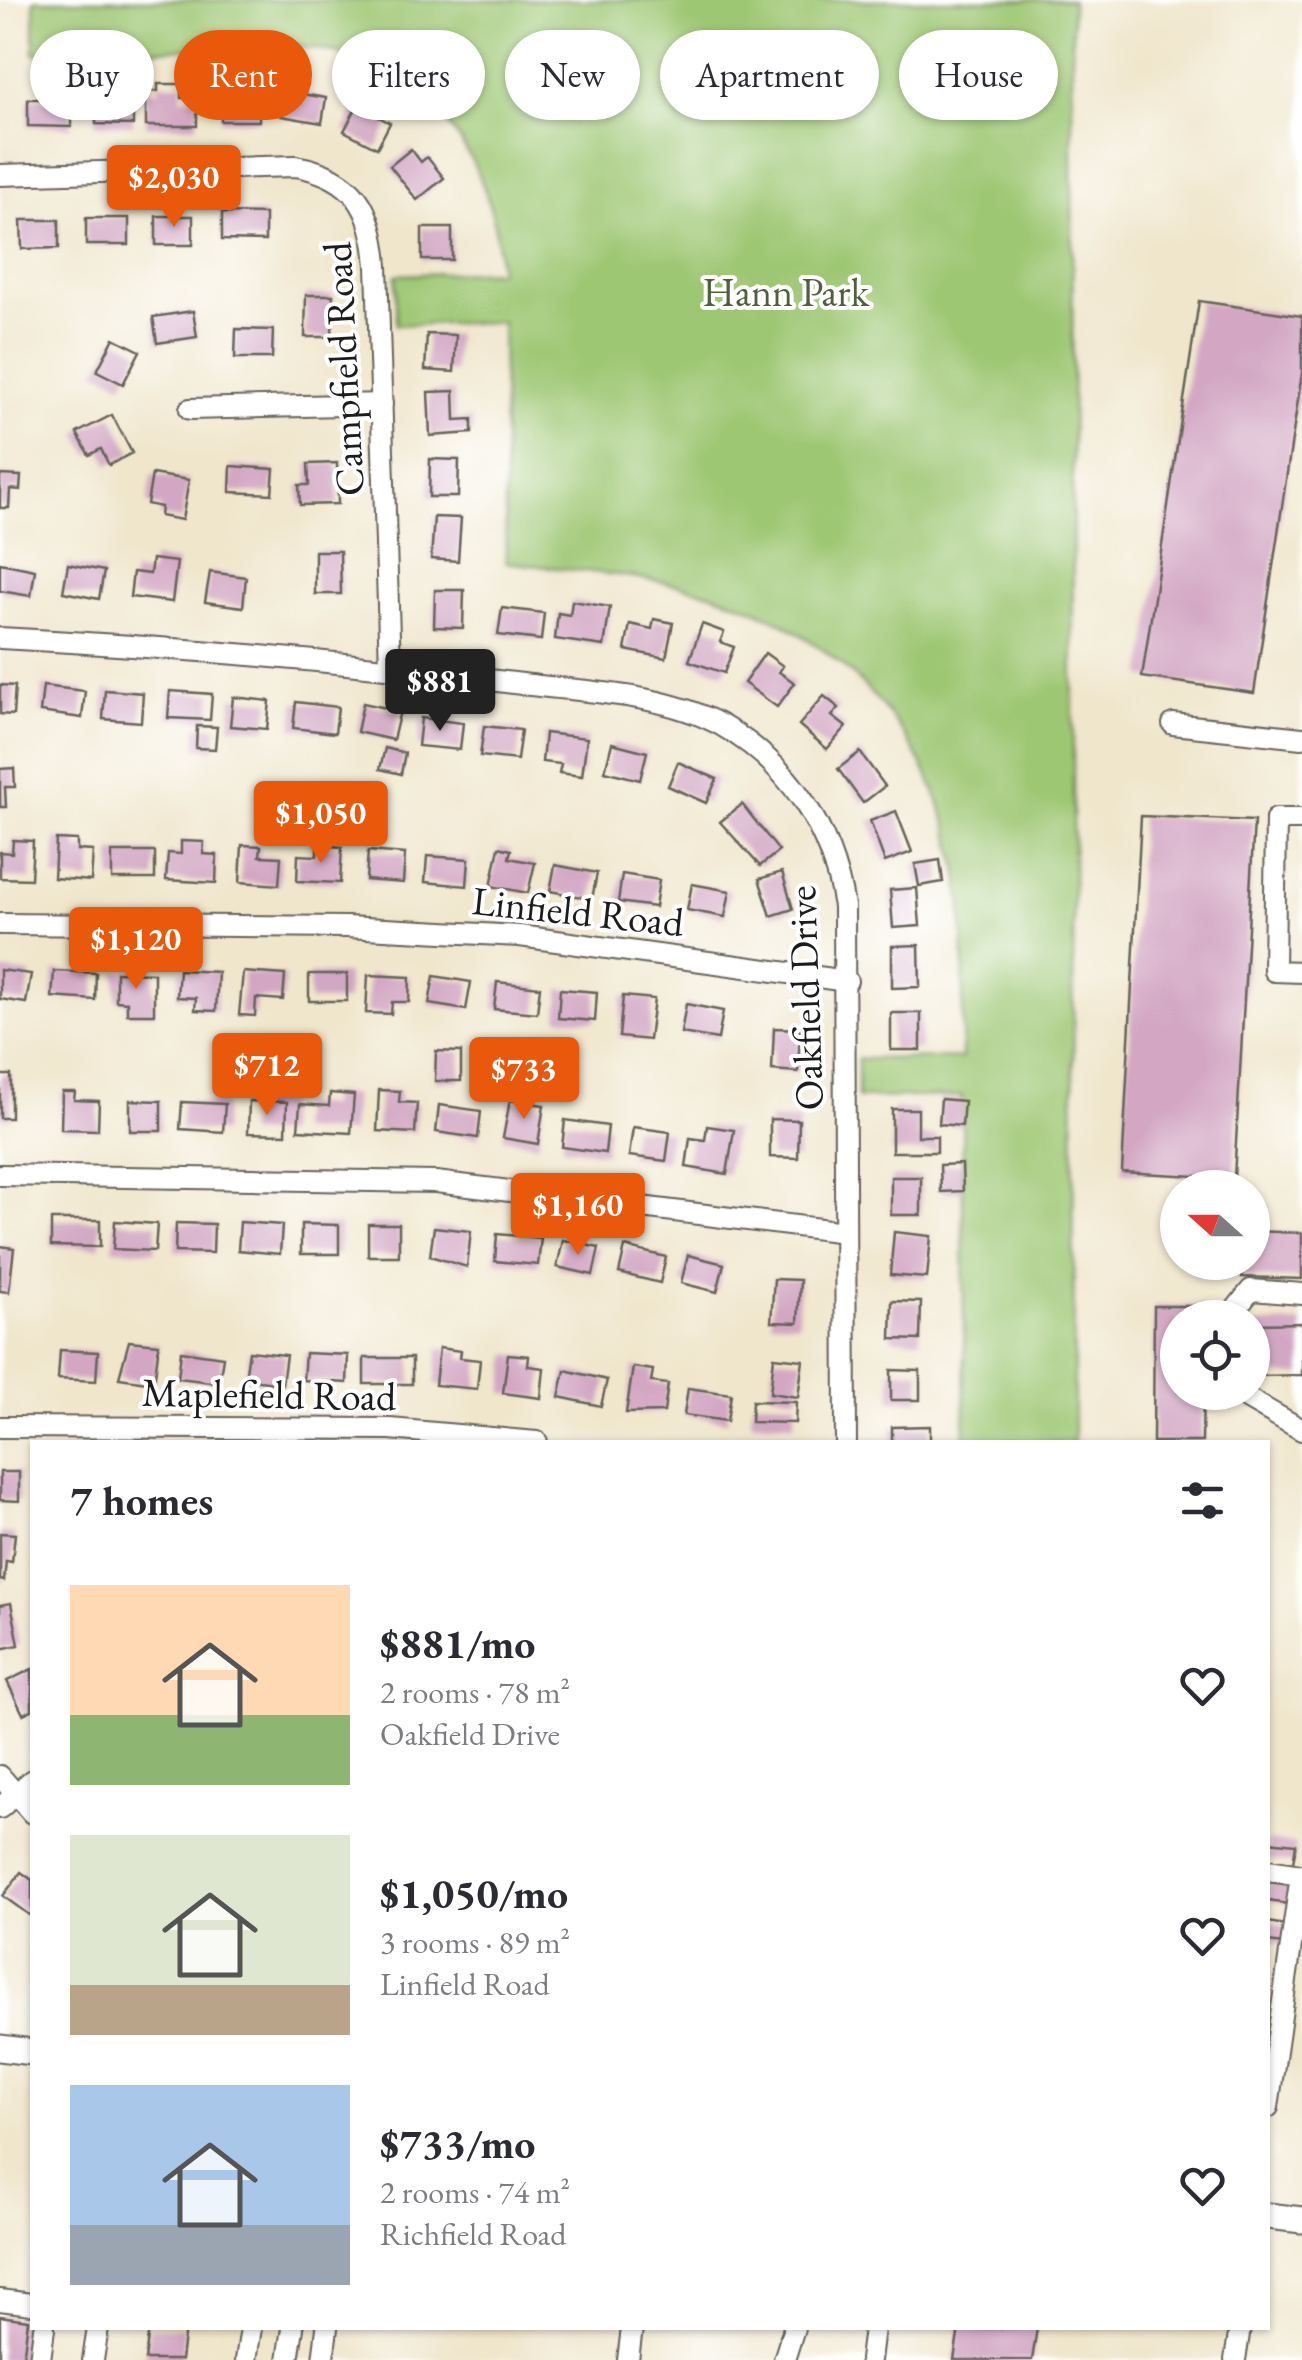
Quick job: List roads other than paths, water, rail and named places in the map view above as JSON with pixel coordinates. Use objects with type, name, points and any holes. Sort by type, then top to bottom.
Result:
[{"type":"main road","points":[[0,2048],[30,2052]]},
{"type":"main road","points":[[1270,2216],[1302,2220]]},
{"type":"street","name":"Campfield Road","points":[[0,175],[276,166],[311,169],[342,183],[364,207],[376,240],[390,668]]},
{"type":"street","points":[[190,409],[382,404]]},
{"type":"street","name":"Oakfield Drive","points":[[0,638],[206,648],[654,702],[694,713],[742,738],[786,777],[826,837],[844,906],[846,1440]]},
{"type":"street","points":[[1173,724],[1302,738]]},
{"type":"street","points":[[1302,819],[1276,819],[1274,952],[1274,971],[1302,972]]},
{"type":"street","name":"Linfield Road","points":[[0,924],[486,934],[847,981]]},
{"type":"street","points":[[0,1175],[436,1182],[844,1232]]},
{"type":"street","points":[[1242,1300],[1250,1290],[1302,1294]]},
{"type":"street","points":[[1267,1410],[1302,1430]]},
{"type":"street","name":"Maplefield Road","points":[[0,1427],[390,1429],[514,1440]]},
{"type":"street","points":[[0,1776],[8,1801],[30,1782]]},
{"type":"street","points":[[1270,1870],[1301,1875],[1270,2093]]},
{"type":"street","points":[[0,2300],[30,2304]]},
{"type":"street","points":[[40,2360],[44,2330]]},
{"type":"street","points":[[93,2360],[98,2330]]},
{"type":"street","points":[[246,2360],[251,2330]]},
{"type":"street","points":[[288,2360],[293,2330]]},
{"type":"street","points":[[323,2360],[327,2330]]},
{"type":"street","points":[[628,2360],[632,2330]]},
{"type":"street","points":[[784,2360],[793,2330]]},
{"type":"street","points":[[870,2360],[874,2330]]},
{"type":"street","points":[[1234,2360],[1240,2330]]},
{"type":"park label","name":"Hann Park","points":[[786,292]]}]
